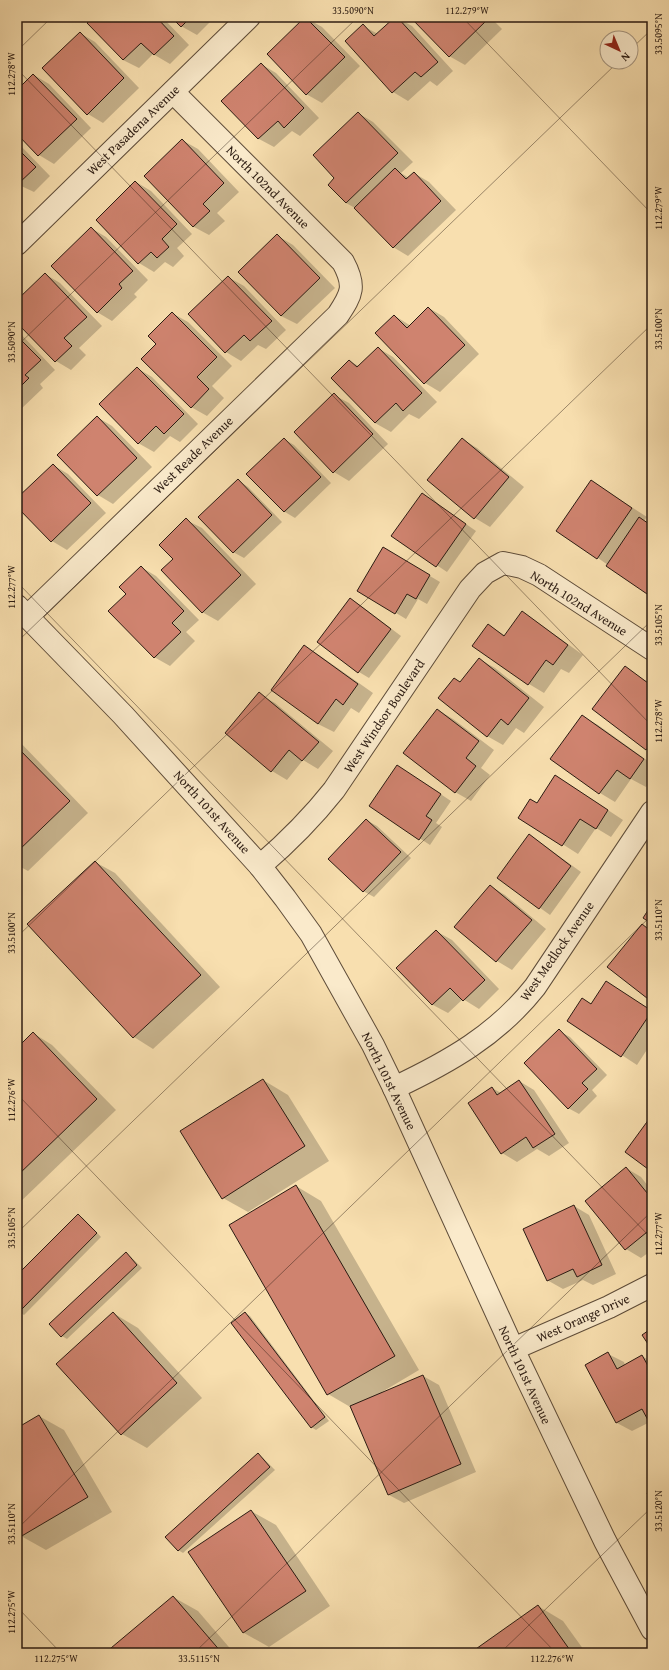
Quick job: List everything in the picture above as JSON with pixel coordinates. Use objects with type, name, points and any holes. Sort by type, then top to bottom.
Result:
[{"type":"street","name":"West Pasadena Avenue","points":[[17,244],[249,17]]},
{"type":"street","name":"North 102nd Avenue","points":[[173,92],[343,262],[351,276],[351,289]]},
{"type":"street","name":"West Reade Avenue","points":[[22,611],[338,315],[348,300],[351,289]]},
{"type":"street","name":"North 102nd Avenue","points":[[503,563],[522,567],[538,574],[652,649]]},
{"type":"street","name":"West Windsor Boulevard","points":[[260,866],[291,839],[315,815],[334,790],[470,589],[485,573],[503,563]]},
{"type":"street","name":"North 101st Avenue","points":[[22,611],[123,714],[260,866],[311,934],[394,1088],[513,1349],[605,1541],[646,1606],[652,1629]]},
{"type":"street","name":"West Medlock Avenue","points":[[394,1088],[432,1070],[477,1042],[507,1018],[522,1003],[535,987],[652,812]]},
{"type":"street","name":"West Orange Drive","points":[[513,1349],[609,1308],[652,1285]]},
{"type":"building","points":[[94,17],[156,17],[174,36],[154,55],[141,43],[123,60],[87,23]]},
{"type":"building","points":[[171,17],[191,17],[181,27]]},
{"type":"building","points":[[305,17],[345,57],[306,95],[267,54]]},
{"type":"building","points":[[395,17],[397,17],[438,62],[421,77],[415,72],[392,93],[345,41],[363,24],[374,36]]},
{"type":"building","points":[[410,17],[484,17],[487,20],[449,57]]},
{"type":"building","points":[[80,32],[124,78],[87,115],[42,68]]},
{"type":"building","points":[[261,63],[304,108],[284,128],[278,121],[258,139],[221,101]]},
{"type":"building","points":[[33,74],[77,119],[38,156],[17,134],[17,90]]},
{"type":"building","points":[[358,112],[398,153],[346,203],[328,185],[334,178],[313,155]]},
{"type":"building","points":[[182,139],[224,183],[203,204],[210,211],[193,227],[144,176]]},
{"type":"building","points":[[17,148],[36,167],[18,184],[17,184]]},
{"type":"building","points":[[395,168],[406,179],[414,172],[441,201],[393,248],[354,208]]},
{"type":"building","points":[[135,181],[177,224],[162,239],[169,247],[157,258],[151,252],[138,264],[96,220]]},
{"type":"building","points":[[91,227],[133,271],[119,284],[122,288],[97,313],[51,266]]},
{"type":"building","points":[[277,234],[320,278],[281,316],[238,272]]},
{"type":"building","points":[[45,273],[87,317],[64,338],[72,346],[55,362],[17,323],[17,300]]},
{"type":"building","points":[[228,276],[272,321],[250,341],[244,335],[225,353],[188,314]]},
{"type":"building","points":[[428,307],[465,345],[424,384],[375,333],[394,315],[407,328]]},
{"type":"building","points":[[172,312],[217,357],[197,377],[209,389],[191,408],[141,359],[156,344],[148,336]]},
{"type":"building","points":[[17,336],[41,360],[25,375],[29,378],[17,390]]},
{"type":"building","points":[[378,347],[422,393],[403,411],[396,403],[375,423],[331,378],[349,360],[357,367]]},
{"type":"building","points":[[137,367],[184,414],[164,434],[156,426],[138,444],[99,404]]},
{"type":"building","points":[[334,393],[373,434],[333,473],[294,432]]},
{"type":"building","points":[[97,416],[137,458],[97,496],[57,455]]},
{"type":"building","points":[[284,438],[321,477],[284,512],[246,474]]},
{"type":"building","points":[[462,438],[509,477],[474,519],[427,480]]},
{"type":"building","points":[[53,464],[91,503],[51,542],[17,507],[17,498]]},
{"type":"building","points":[[238,479],[272,515],[233,553],[198,517]]},
{"type":"building","points":[[591,480],[632,508],[597,559],[556,531]]},
{"type":"building","points":[[422,493],[466,524],[436,567],[391,536]]},
{"type":"building","points":[[639,517],[652,526],[652,594],[650,596],[606,566]]},
{"type":"building","points":[[186,518],[241,575],[202,613],[161,570],[173,559],[159,545]]},
{"type":"building","points":[[383,547],[430,575],[416,599],[407,594],[395,614],[357,591]]},
{"type":"building","points":[[141,566],[184,611],[172,623],[181,632],[154,658],[108,611],[126,594],[119,587]]},
{"type":"building","points":[[350,598],[391,629],[358,673],[317,642]]},
{"type":"building","points":[[522,611],[568,645],[553,665],[546,660],[528,685],[472,646],[488,624],[504,636]]},
{"type":"building","points":[[304,645],[358,684],[343,705],[336,699],[318,724],[271,690]]},
{"type":"building","points":[[479,658],[529,698],[508,725],[501,719],[487,737],[438,698],[454,678],[460,682]]},
{"type":"building","points":[[625,666],[652,686],[652,742],[646,750],[592,709]]},
{"type":"building","points":[[259,692],[319,742],[302,761],[289,750],[271,772],[225,733]]},
{"type":"building","points":[[437,709],[479,741],[466,758],[476,766],[455,793],[403,753]]},
{"type":"building","points":[[582,715],[644,759],[630,779],[617,770],[599,794],[550,759]]},
{"type":"building","points":[[17,747],[70,801],[17,852]]},
{"type":"building","points":[[397,765],[441,794],[426,816],[432,820],[419,840],[369,806]]},
{"type":"building","points":[[555,775],[608,810],[596,829],[580,819],[562,846],[518,818],[530,799],[537,803]]},
{"type":"building","points":[[366,819],[401,852],[363,892],[328,859]]},
{"type":"building","points":[[529,834],[571,866],[539,909],[497,878]]},
{"type":"building","points":[[95,861],[201,975],[133,1038],[27,924]]},
{"type":"building","points":[[490,885],[532,920],[496,962],[454,927]]},
{"type":"building","points":[[652,904],[652,924],[643,918]]},
{"type":"building","points":[[642,924],[652,932],[652,1002],[607,967]]},
{"type":"building","points":[[436,930],[485,980],[463,1001],[450,988],[432,1005],[396,968]]},
{"type":"building","points":[[606,981],[652,1011],[621,1057],[567,1021],[582,998],[591,1004]]},
{"type":"building","points":[[559,1029],[597,1069],[582,1083],[588,1089],[568,1109],[524,1063]]},
{"type":"building","points":[[33,1032],[97,1099],[17,1176],[17,1048]]},
{"type":"building","points":[[263,1079],[305,1146],[222,1199],[180,1131]]},
{"type":"building","points":[[519,1080],[555,1134],[533,1148],[526,1137],[501,1154],[468,1103],[492,1087],[497,1095]]},
{"type":"building","points":[[652,1115],[652,1172],[625,1152]]},
{"type":"building","points":[[626,1167],[652,1199],[652,1228],[625,1250],[585,1201]]},
{"type":"building","points":[[296,1185],[395,1356],[327,1395],[229,1225]]},
{"type":"building","points":[[574,1205],[602,1265],[577,1277],[573,1269],[547,1281],[523,1229]]},
{"type":"building","points":[[78,1214],[97,1233],[18,1313],[17,1275]]},
{"type":"building","points":[[126,1252],[137,1265],[61,1337],[49,1324]]},
{"type":"building","points":[[113,1312],[177,1383],[121,1435],[56,1364]]},
{"type":"building","points":[[245,1312],[325,1417],[311,1428],[231,1323]]},
{"type":"building","points":[[652,1328],[652,1350],[642,1335]]},
{"type":"building","points":[[608,1352],[617,1369],[642,1355],[652,1373],[652,1421],[649,1422],[642,1409],[616,1423],[585,1365]]},
{"type":"building","points":[[423,1375],[461,1464],[388,1495],[350,1406]]},
{"type":"building","points":[[39,1415],[88,1497],[20,1537],[17,1531],[17,1428]]},
{"type":"building","points":[[258,1453],[270,1467],[178,1551],[165,1537]]},
{"type":"building","points":[[652,1490],[652,1502],[647,1493]]},
{"type":"building","points":[[251,1510],[306,1591],[243,1633],[188,1552]]},
{"type":"building","points":[[173,1596],[222,1653],[105,1653]]},
{"type":"building","points":[[538,1605],[572,1653],[475,1653],[473,1651]]}]
